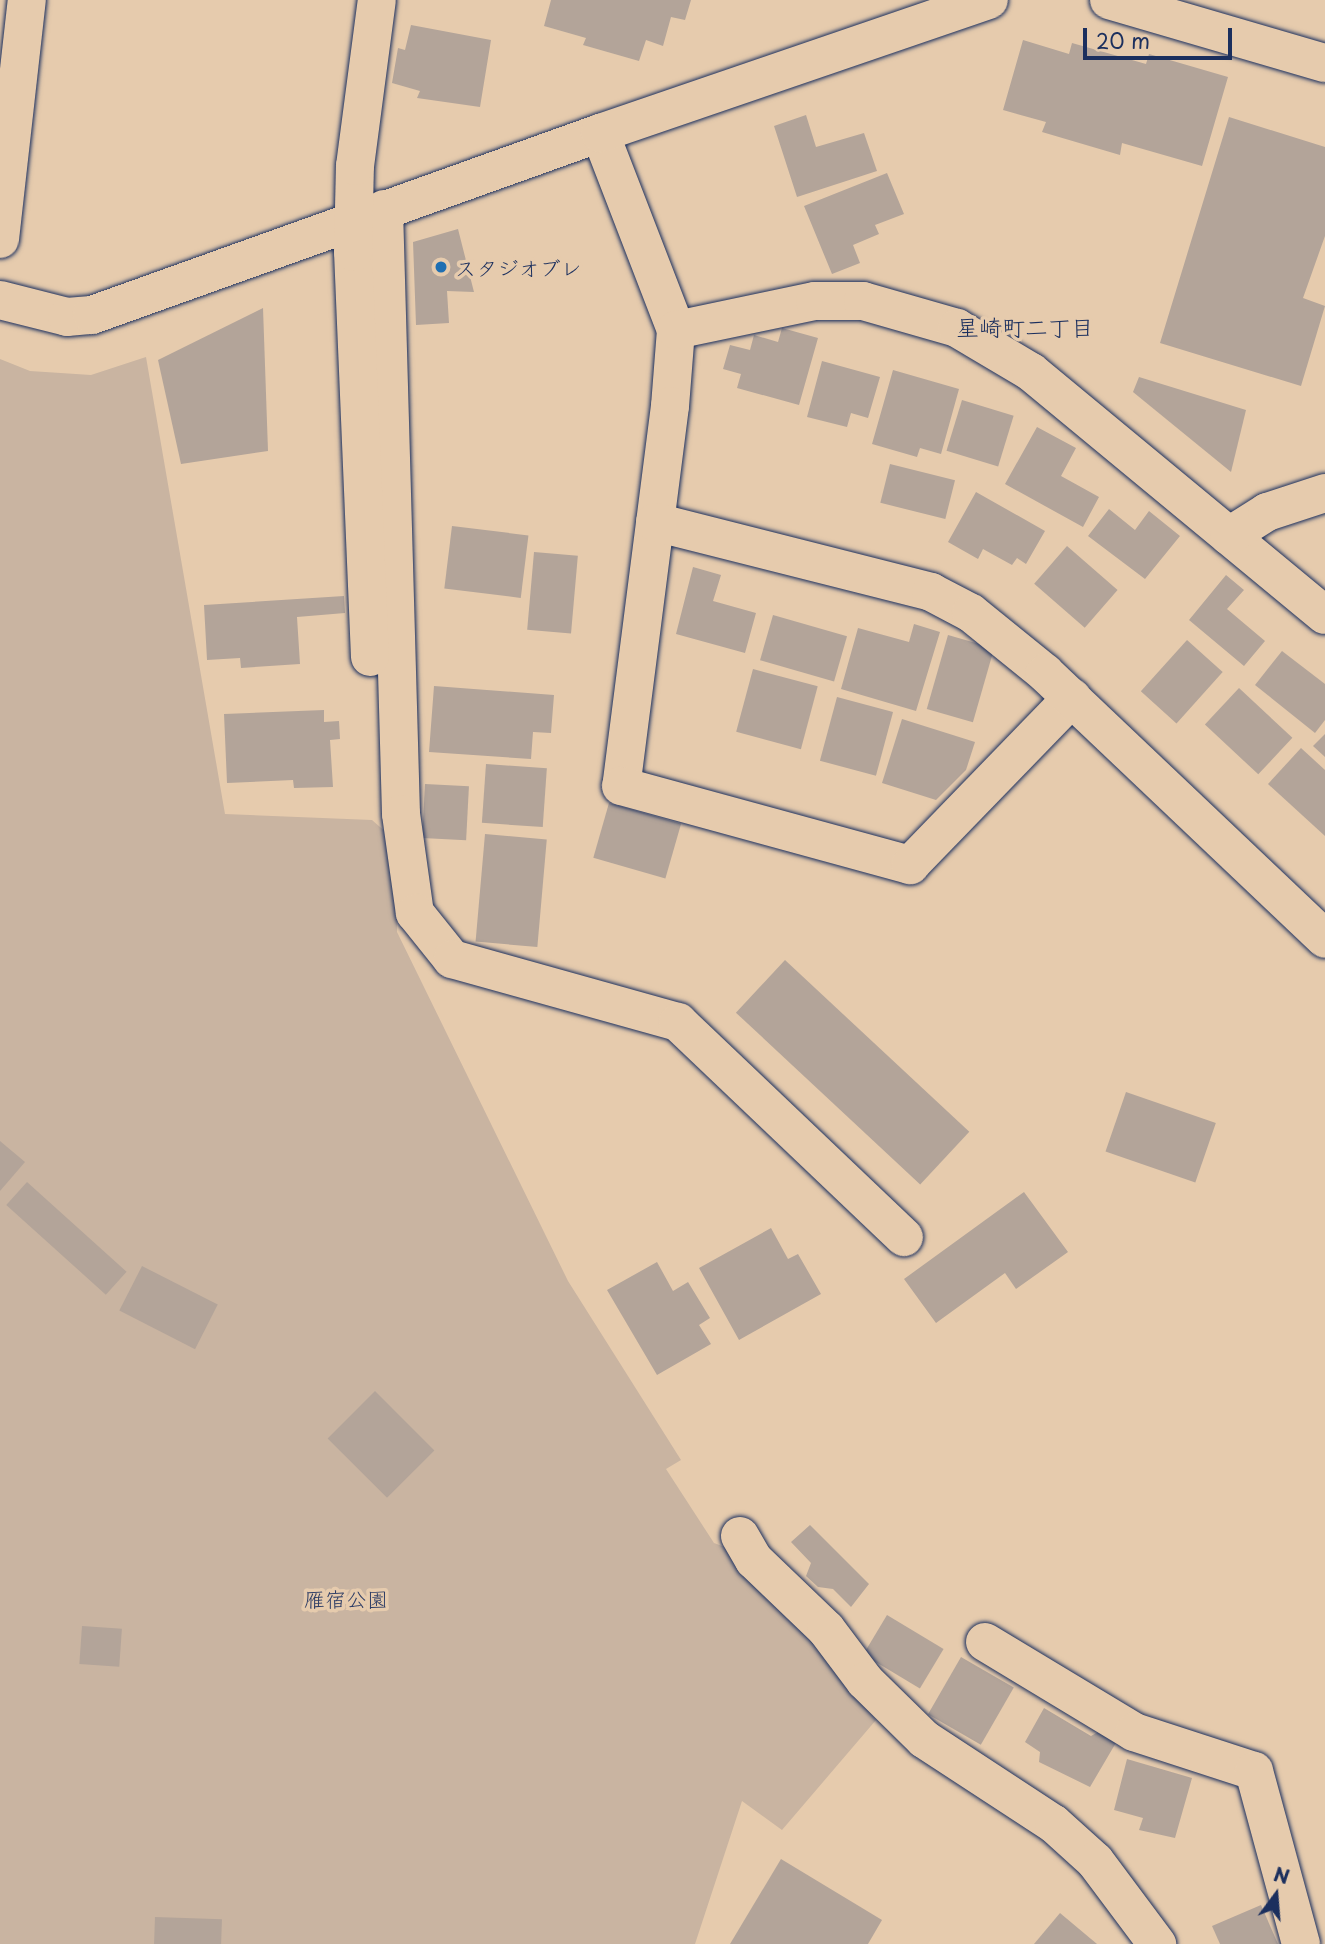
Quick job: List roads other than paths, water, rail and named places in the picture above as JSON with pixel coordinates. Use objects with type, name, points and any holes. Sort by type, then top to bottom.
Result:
[{"type":"street","points":[[0,239],[27,0]]},
{"type":"street","points":[[377,0],[355,166],[370,214],[401,814],[415,913],[452,959],[678,1022],[904,1237]]},
{"type":"street","points":[[0,300],[67,317],[92,315],[600,133],[989,0]]},
{"type":"street","points":[[1109,0],[1325,62]]},
{"type":"street","points":[[600,133],[676,330],[655,522],[621,786],[909,865],[1072,698]]},
{"type":"street","points":[[370,214],[353,252],[370,657]]},
{"type":"street","points":[[676,330],[815,301],[863,301],[957,328],[1031,372],[1325,615]]},
{"type":"street","points":[[1229,536],[1266,512],[1325,493]]},
{"type":"street","points":[[655,522],[931,592],[971,613],[1010,642],[1072,698],[1325,939]]},
{"type":"street","points":[[740,1536],[754,1560],[826,1629],[865,1681],[924,1739],[1054,1824],[1095,1861],[1157,1944]]},
{"type":"street","points":[[985,1642],[1134,1731],[1254,1771],[1301,1944]]},
{"type":"place","name":"スタジオブレ","points":[[441,267]]},
{"type":"district","name":"星崎町二丁目","points":[[1025,327]]},
{"type":"park label","name":"雁宿公園","points":[[346,1598]]}]
